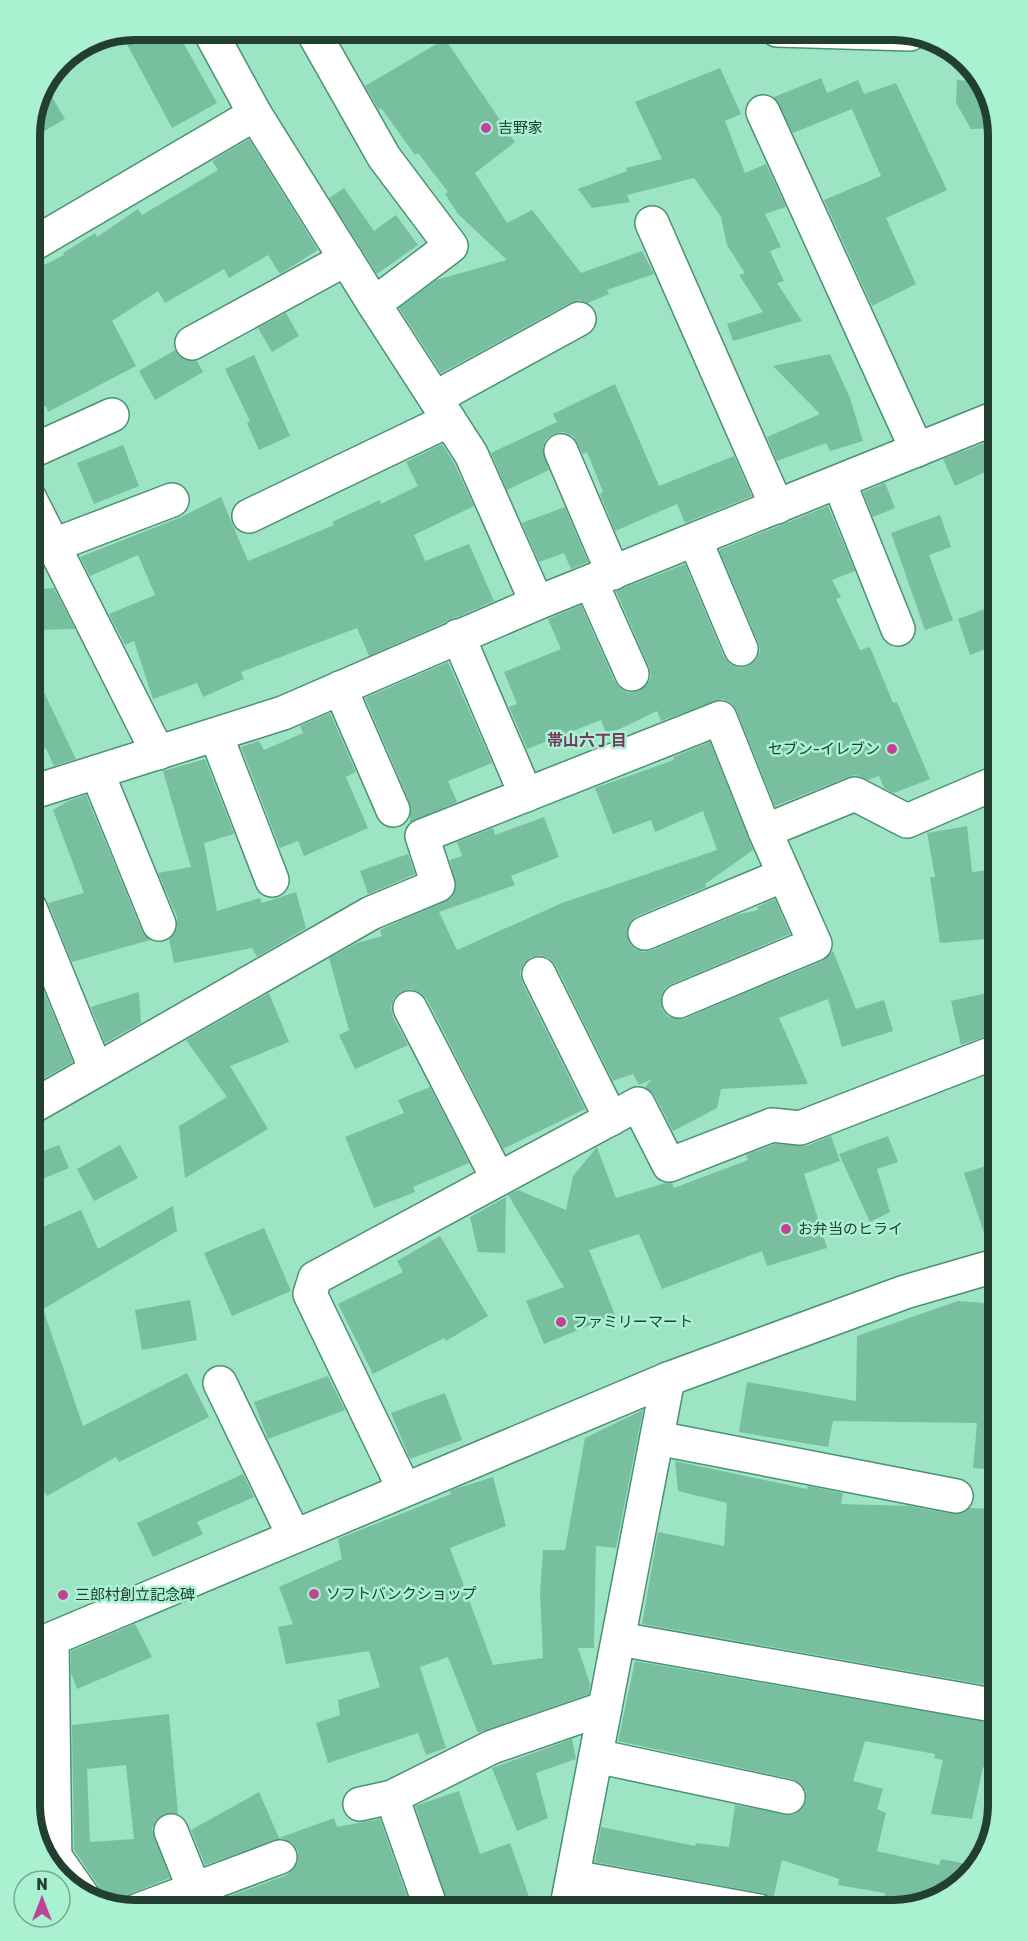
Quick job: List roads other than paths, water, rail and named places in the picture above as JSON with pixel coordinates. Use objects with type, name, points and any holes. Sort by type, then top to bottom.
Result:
[{"type":"street","points":[[215,40],[255,114],[471,454],[537,603]]},
{"type":"street","points":[[318,40],[384,157],[451,246],[374,304]]},
{"type":"street","points":[[763,112],[917,450]]},
{"type":"street","points":[[41,240],[255,114]]},
{"type":"street","points":[[652,223],[777,507]]},
{"type":"street","points":[[192,343],[346,259]]},
{"type":"street","points":[[249,516],[442,409],[579,319]]},
{"type":"street","points":[[41,447],[112,415]]},
{"type":"street","points":[[41,790],[282,713],[537,603],[988,421]]},
{"type":"street","points":[[561,451],[632,674]]},
{"type":"street","points":[[839,482],[898,629]]},
{"type":"street","points":[[54,545],[172,500]]},
{"type":"street","points":[[41,520],[158,753]]},
{"type":"street","points":[[694,540],[741,649]]},
{"type":"street","points":[[458,636],[526,795]]},
{"type":"street","points":[[340,688],[393,810]]},
{"type":"street","points":[[41,1102],[371,913],[438,885],[422,836],[720,718],[765,831],[815,944],[679,1001]]},
{"type":"street","points":[[216,735],[272,880]]},
{"type":"street","points":[[97,772],[159,924]]},
{"type":"street","points":[[765,831],[855,795],[907,820],[988,786]]},
{"type":"street","points":[[645,933],[784,875]]},
{"type":"street","points":[[41,935],[96,1070]]},
{"type":"street","points":[[539,974],[611,1119]]},
{"type":"street","points":[[410,1008],[498,1179]]},
{"type":"street","points":[[404,1489],[310,1294],[315,1278],[638,1104],[669,1166],[772,1125],[800,1128],[988,1055]]},
{"type":"street","points":[[56,1857],[41,1644],[668,1379],[905,1292],[988,1268]]},
{"type":"street","points":[[568,1900],[668,1379]]},
{"type":"street","points":[[220,1383],[294,1536]]},
{"type":"street","points":[[657,1438],[956,1496]]},
{"type":"street","points":[[619,1639],[988,1704]]},
{"type":"street","points":[[360,1804],[392,1797],[492,1747],[605,1708]]},
{"type":"street","points":[[596,1756],[788,1797]]},
{"type":"street","points":[[392,1797],[428,1900]]},
{"type":"street","points":[[171,1831],[198,1900],[280,1857]]},
{"type":"street","points":[[573,1877],[699,1900]]},
{"type":"place","name":"吉野家","points":[[486,128]]},
{"type":"place","name":"セブン-イレブン","points":[[892,749]]},
{"type":"place","name":"お弁当のヒライ","points":[[786,1229]]},
{"type":"place","name":"ファミリーマート","points":[[561,1322]]},
{"type":"place","name":"ソフトバンクショップ","points":[[314,1594]]},
{"type":"place","name":"三郎村創立記念碑","points":[[63,1595]]},
{"type":"district","name":"帯山六丁目","points":[[587,740]]}]
